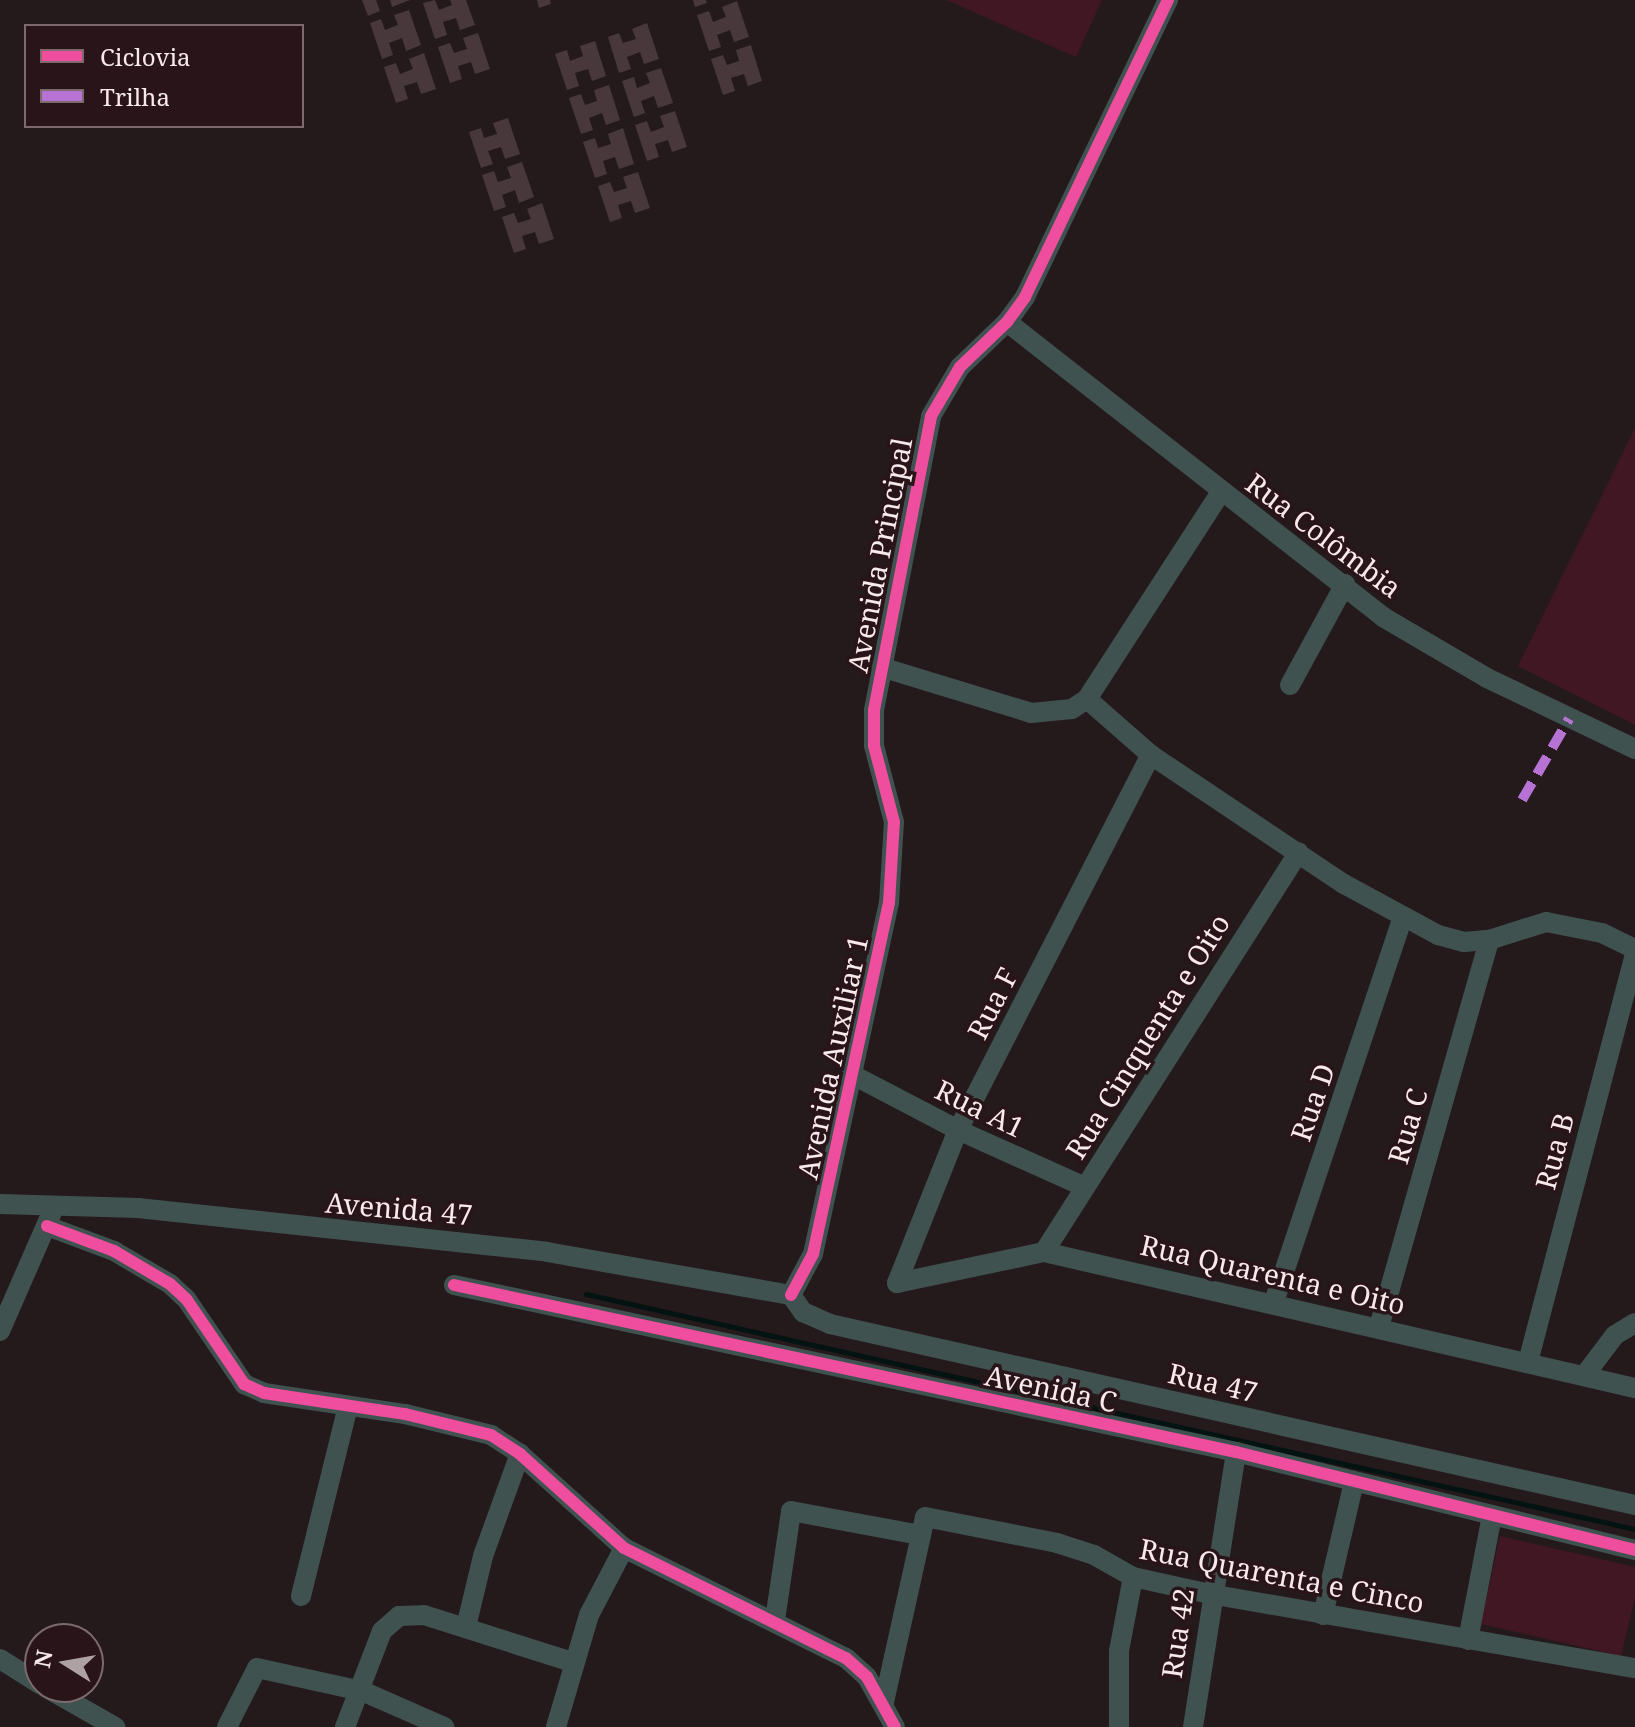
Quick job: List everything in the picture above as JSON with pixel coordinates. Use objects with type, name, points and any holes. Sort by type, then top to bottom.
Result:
[{"type":"street","name":"Avenida Principal","points":[[894,822],[874,746],[881,667],[933,407],[960,367],[1007,322],[1025,297],[1168,0]]},
{"type":"street","name":"Rua Colômbia","points":[[1007,322],[1221,492],[1426,644],[1635,749]]},
{"type":"street","points":[[881,667],[1031,713],[1072,709],[1087,699],[1221,492]]},
{"type":"street","points":[[1290,685],[1345,584]]},
{"type":"street","points":[[1087,699],[1151,755],[1402,920],[1464,942],[1489,940],[1546,922],[1602,933],[1635,952]]},
{"type":"street","name":"Rua F","points":[[897,1283],[958,1130],[1151,755]]},
{"type":"street","name":"Avenida Auxiliar 1","points":[[791,1295],[813,1254],[853,1075],[889,903],[894,822]]},
{"type":"street","name":"Rua Cinquenta e Oito","points":[[1044,1252],[1299,852]]},
{"type":"street","name":"Rua D","points":[[1274,1302],[1402,920]]},
{"type":"street","name":"Rua C","points":[[1379,1327],[1489,940]]},
{"type":"street","name":"Rua B","points":[[1528,1362],[1635,952]]},
{"type":"street","name":"Rua A1","points":[[853,1075],[958,1130],[1085,1187]]},
{"type":"street","name":"Avenida 47","points":[[0,1204],[50,1217],[138,1208],[547,1252],[791,1295]]},
{"type":"street","points":[[0,1331],[50,1217],[170,1284],[187,1300],[244,1384],[264,1393],[453,1424],[491,1435],[520,1454],[624,1548],[775,1620],[846,1658],[884,1702],[895,1727]]},
{"type":"street","name":"Rua Quarenta e Oito","points":[[897,1283],[1044,1252],[1274,1302],[1635,1388]]},
{"type":"street","name":"Avenida C","points":[[454,1285],[1236,1452],[1635,1550]]},
{"type":"street","name":"Rua 47","points":[[791,1295],[803,1312],[830,1324],[1635,1505]]},
{"type":"street","points":[[1584,1376],[1615,1335],[1635,1323]]},
{"type":"street","points":[[301,1596],[348,1406]]},
{"type":"street","name":"Rua 42","points":[[1193,1727],[1210,1594],[1236,1452]]},
{"type":"street","points":[[466,1627],[490,1533],[520,1454]]},
{"type":"street","points":[[1323,1615],[1354,1482]]},
{"type":"street","name":"Rua Quarenta e Cinco","points":[[775,1620],[791,1511],[1057,1543],[1094,1555],[1133,1577],[1210,1594],[1635,1668]]},
{"type":"street","points":[[1468,1640],[1492,1515]]},
{"type":"street","points":[[884,1702],[923,1526]]},
{"type":"street","points":[[556,1727],[572,1662],[589,1615],[624,1548]]},
{"type":"street","points":[[1119,1727],[1119,1651],[1133,1577]]},
{"type":"street","points":[[345,1727],[362,1691],[382,1631],[399,1616],[424,1615],[572,1662]]},
{"type":"street","points":[[0,1659],[24,1674]]},
{"type":"street","points":[[227,1727],[257,1668],[362,1691],[444,1727]]},
{"type":"street","points":[[73,1703],[115,1727]]},
{"type":"shaded area","points":[[946,0],[1102,0],[1076,57]]},
{"type":"shaded area","points":[[1635,428],[1635,725],[1518,666]]},
{"type":"shaded area","points":[[1500,1536],[1635,1567],[1635,1598],[1621,1656],[1481,1624]]},
{"type":"building","points":[[362,0],[376,0],[380,11],[368,16]]},
{"type":"building","points":[[390,0],[410,0],[392,7]]},
{"type":"building","points":[[435,0],[439,10],[452,5],[450,0],[466,0],[475,25],[460,30],[456,18],[443,22],[447,35],[435,39],[423,3]]},
{"type":"building","points":[[537,0],[550,0],[551,4],[539,8]]},
{"type":"building","points":[[693,0],[706,0],[707,3],[695,7]]},
{"type":"building","points":[[737,1],[749,37],[734,42],[730,30],[717,35],[721,47],[709,51],[697,15],[709,11],[713,22],[726,17],[722,7]]},
{"type":"building","points":[[409,10],[421,45],[406,51],[402,38],[389,43],[393,55],[382,59],[370,23],[381,19],[385,30],[398,25],[394,15]]},
{"type":"building","points":[[647,23],[659,59],[644,64],[640,52],[627,57],[631,69],[619,73],[608,37],[619,33],[623,43],[636,39],[632,29]]},
{"type":"building","points":[[478,33],[490,69],[475,74],[471,62],[458,66],[462,79],[450,83],[438,47],[450,43],[454,53],[467,49],[463,38]]},
{"type":"building","points":[[595,41],[606,76],[592,81],[588,69],[575,73],[579,86],[567,90],[555,54],[567,50],[570,61],[583,56],[580,46]]},
{"type":"building","points":[[751,45],[762,81],[748,86],[744,74],[731,78],[735,91],[723,95],[711,59],[723,55],[727,65],[739,61],[736,50]]},
{"type":"building","points":[[424,53],[436,89],[421,94],[417,82],[404,86],[408,99],[396,103],[384,67],[396,63],[400,74],[413,69],[409,59]]},
{"type":"building","points":[[661,68],[673,103],[658,108],[654,96],[641,101],[645,113],[634,117],[622,81],[634,77],[637,88],[650,83],[646,73]]},
{"type":"building","points":[[609,85],[620,120],[606,125],[602,113],[589,118],[593,130],[581,134],[569,98],[581,94],[585,105],[597,101],[594,90]]},
{"type":"building","points":[[675,111],[687,147],[672,152],[668,140],[655,144],[659,157],[647,161],[635,125],[647,121],[651,132],[664,127],[660,116]]},
{"type":"building","points":[[508,118],[520,154],[505,159],[501,147],[488,151],[493,164],[481,168],[469,132],[481,128],[484,138],[497,134],[493,123]]},
{"type":"building","points":[[623,128],[634,164],[619,169],[615,157],[603,161],[607,174],[595,178],[583,142],[595,138],[598,148],[611,144],[608,134]]},
{"type":"building","points":[[522,162],[534,197],[519,203],[515,190],[502,195],[506,207],[494,211],[482,175],[494,171],[498,182],[511,178],[507,167]]},
{"type":"building","points":[[638,172],[650,208],[635,213],[631,201],[618,205],[622,218],[610,222],[598,186],[610,182],[614,192],[627,188],[623,177]]},
{"type":"building","points":[[542,203],[554,239],[539,244],[535,232],[522,236],[526,249],[514,253],[502,217],[514,213],[518,223],[531,219],[527,209]]},
{"type":"waterway","points":[[586,1294],[1635,1529]]},
{"type":"marked path","points":[[1522,800],[1569,719]]},
{"type":"cycle path","points":[[791,1295],[813,1254],[889,903],[894,822],[874,746],[874,710],[931,416],[960,367],[1007,322],[1025,297],[1168,0]]},
{"type":"cycle path","points":[[47,1226],[114,1251],[170,1284],[187,1300],[244,1384],[264,1393],[405,1414],[491,1435],[520,1454],[624,1548],[846,1658],[867,1677],[895,1727]]},
{"type":"cycle path","points":[[454,1285],[1236,1452],[1635,1550]]}]
